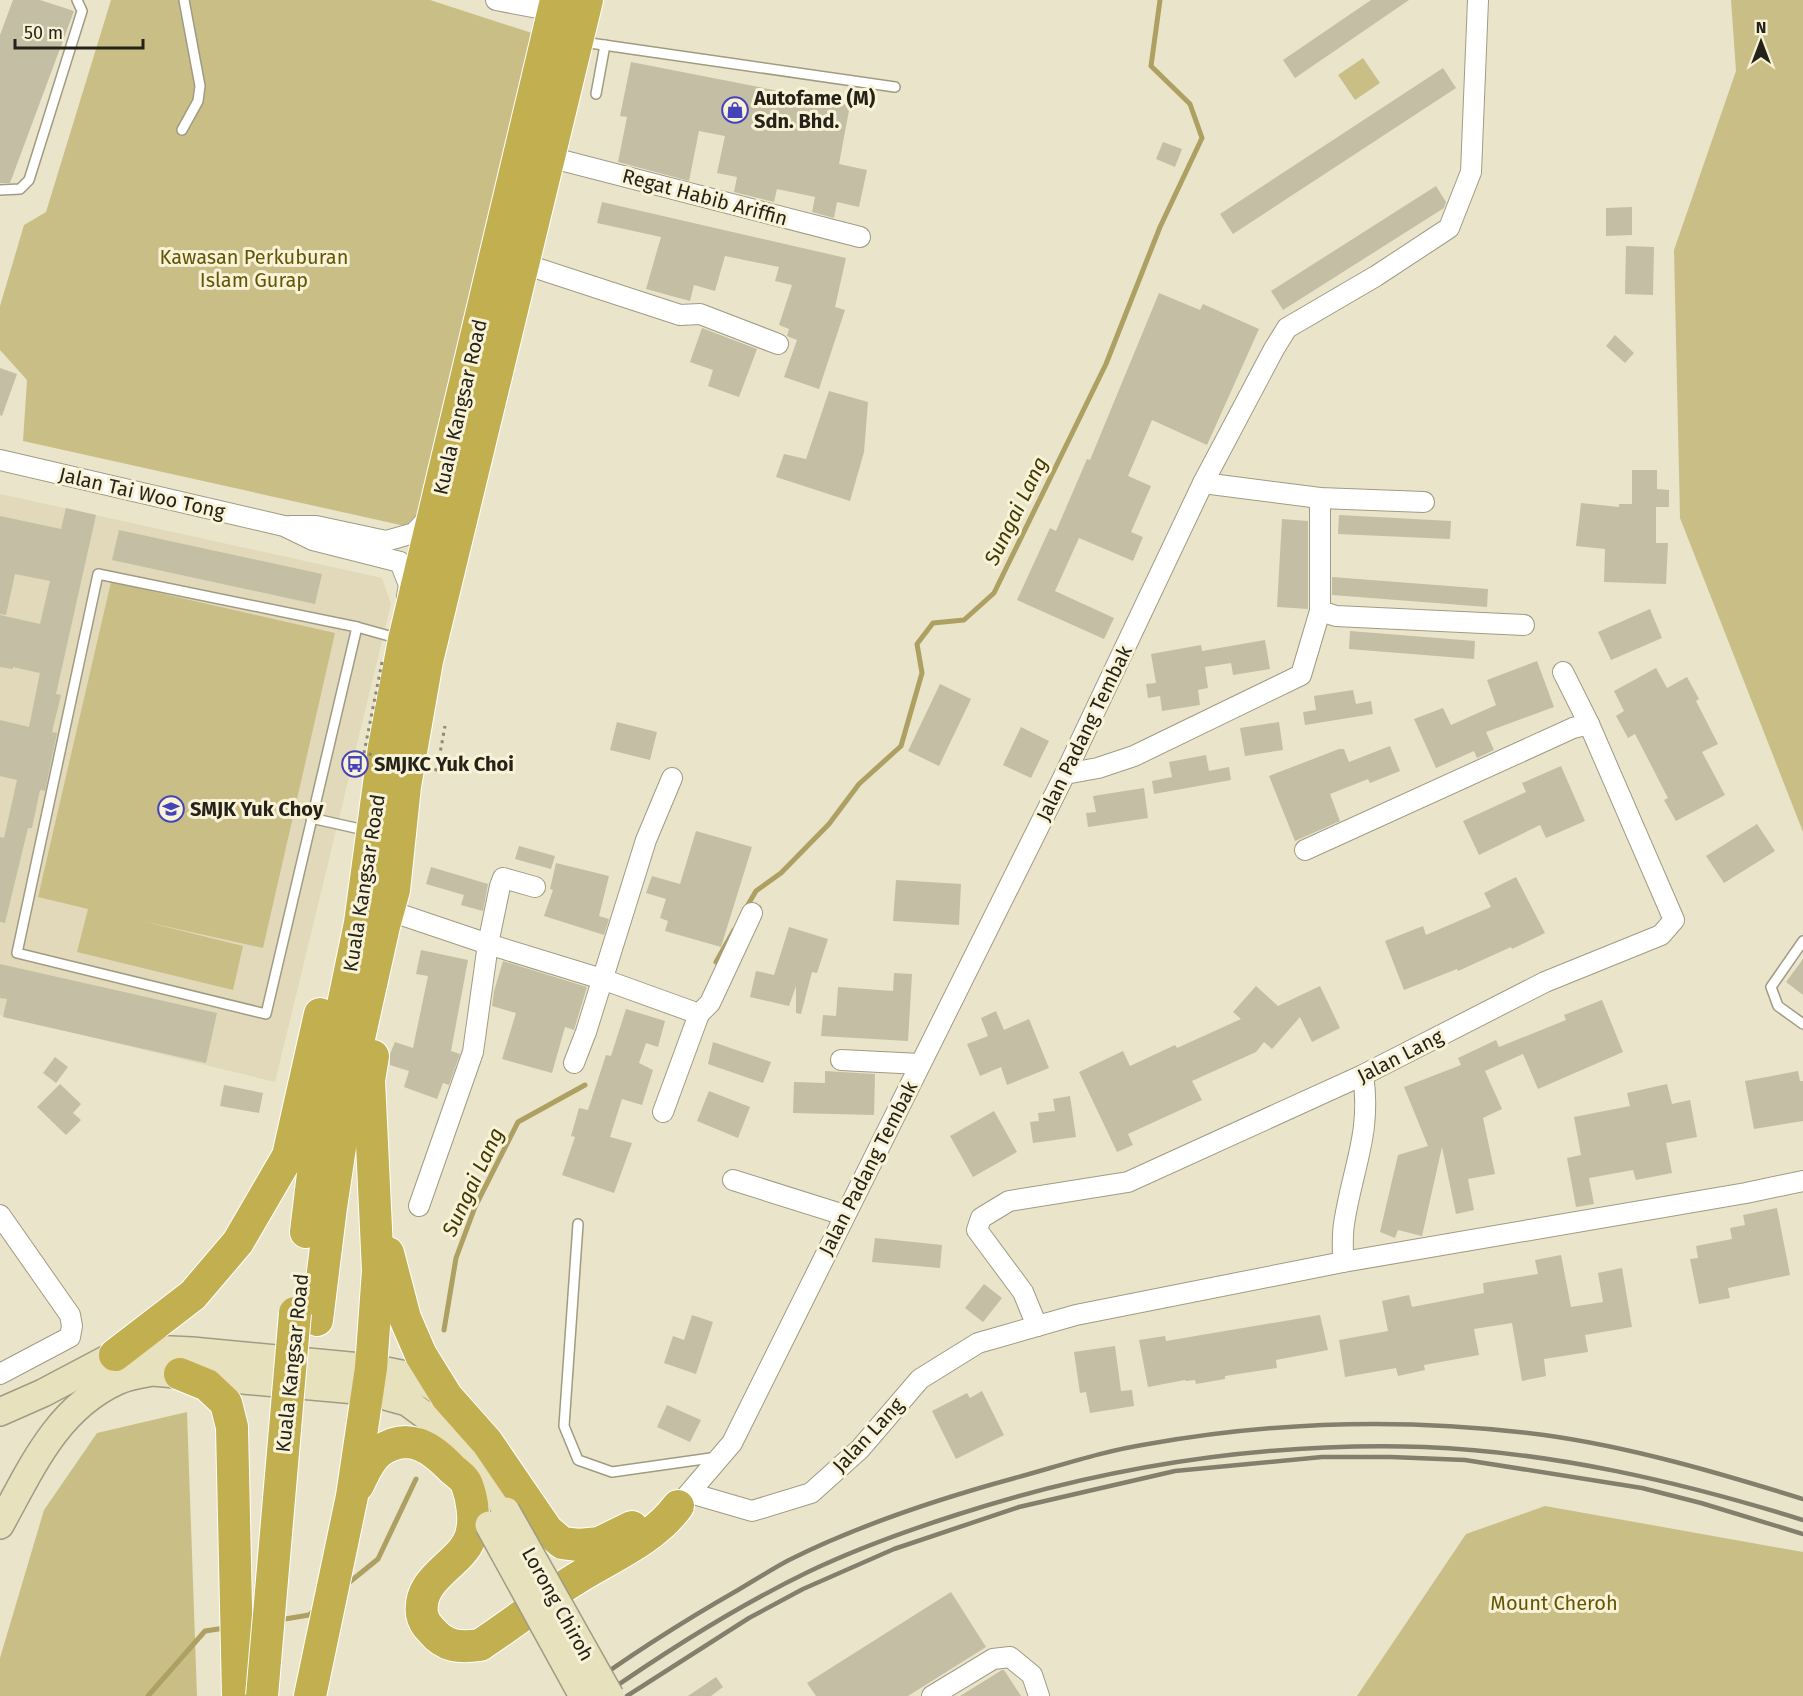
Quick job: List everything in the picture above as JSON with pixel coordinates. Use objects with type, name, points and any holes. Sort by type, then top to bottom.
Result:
[{"type":"highway","name":"Kuala Kangsar Road","points":[[262,1696],[298,1290],[321,1116],[360,923],[384,747],[407,630],[554,6]]},
{"type":"highway","name":"Kuala Kangsar Road","points":[[284,1696],[316,1320],[351,1074],[384,926],[396,902],[405,786],[427,662],[549,156],[588,25]]},
{"type":"highway","points":[[115,1355],[193,1295],[238,1242],[288,1156],[343,916],[360,829],[384,747]]},
{"type":"highway","points":[[310,1696],[352,1496],[369,1380],[378,1271],[369,1080],[396,902]]},
{"type":"highway","points":[[376,1205],[405,1318],[421,1355],[447,1397],[487,1442],[547,1530],[562,1543],[579,1545],[599,1543],[684,1500]]},
{"type":"highway","points":[[180,1374],[207,1385],[226,1403],[232,1427],[238,1696]]},
{"type":"highway","points":[[352,1496],[368,1464],[381,1451],[408,1442],[423,1445],[435,1452],[467,1483],[473,1521],[467,1548],[434,1578],[427,1590],[422,1615],[427,1625],[446,1645],[463,1647],[480,1645],[575,1579],[616,1557],[667,1521],[684,1500]]},
{"type":"main road","points":[[0,1413],[115,1355],[150,1349],[192,1351],[369,1380],[407,1402],[430,1419],[446,1441],[467,1483],[497,1518]]},
{"type":"main road","points":[[0,1525],[57,1426],[88,1397],[119,1380],[153,1372],[369,1380],[411,1376],[432,1386],[447,1397],[460,1418],[497,1518]]},
{"type":"main road","name":"Lorong Chiroh","points":[[497,1518],[583,1696]]},
{"type":"main road","name":"Lorong Chiroh","points":[[497,1518],[609,1696]]},
{"type":"street","name":"Jalan Padang Tembak","points":[[684,1500],[732,1443],[1065,774],[1203,483],[1274,349],[1287,328],[1376,276],[1449,228],[1471,172],[1478,0]]},
{"type":"street","points":[[505,1],[554,6],[588,25]]},
{"type":"street","name":"Regat Habib Ariffin","points":[[549,156],[860,237]]},
{"type":"street","points":[[524,264],[680,315],[700,314],[778,344]]},
{"type":"street","name":"Jalan Tai Woo Tong","points":[[0,459],[284,526],[313,540],[400,562],[409,585],[406,604],[407,630]]},
{"type":"street","points":[[1203,483],[1320,498],[1424,502]]},
{"type":"street","points":[[1065,774],[1098,768],[1134,756],[1301,675],[1320,611],[1320,498]]},
{"type":"street","name":"Jalan Tai Woo Tong","points":[[284,526],[316,526],[386,541],[414,533],[436,509]]},
{"type":"street","points":[[1320,611],[1336,616],[1524,625]]},
{"type":"street","name":"Jalan Lang","points":[[1037,1326],[1023,1292],[977,1230],[981,1218],[1009,1201],[1128,1182],[1363,1075],[1545,982],[1661,935],[1674,920],[1589,724],[1563,672]]},
{"type":"street","points":[[1305,850],[1573,728],[1589,724]]},
{"type":"street","points":[[574,1063],[586,1032],[646,840],[672,778]]},
{"type":"street","points":[[419,1206],[473,1052],[488,944],[500,886],[503,879],[536,887]]},
{"type":"street","points":[[396,902],[488,944],[602,979],[699,1014]]},
{"type":"street","points":[[663,1112],[699,1014],[710,1003],[752,913]]},
{"type":"street","points":[[840,1060],[920,1064]]},
{"type":"street","points":[[1343,1262],[1344,1224],[1364,1138],[1366,1097],[1363,1075]]},
{"type":"street","points":[[733,1180],[844,1215]]},
{"type":"street","name":"Jalan Lang","points":[[684,1500],[752,1511],[811,1492],[860,1449],[920,1379],[978,1343],[1037,1326],[1076,1315],[1343,1262],[1746,1193],[1803,1181]]},
{"type":"street","points":[[0,1215],[70,1315],[72,1326],[70,1337],[0,1374]]},
{"type":"street","points":[[932,1696],[993,1659],[1010,1657],[1032,1675],[1039,1696]]},
{"type":"lane","points":[[0,190],[20,189],[29,180],[82,11],[77,0]]},
{"type":"lane","points":[[182,130],[198,101],[200,86],[184,0]]},
{"type":"lane","points":[[596,94],[588,25],[895,87]]},
{"type":"lane","points":[[357,627],[266,1014],[16,953],[98,574],[357,627],[407,630]]},
{"type":"lane","points":[[311,818],[360,829]]},
{"type":"lane","points":[[1803,941],[1771,987],[1778,1006],[1803,1024]]},
{"type":"lane","points":[[578,1224],[564,1426],[578,1460],[612,1472],[722,1456]]},
{"type":"path","points":[[382,662],[364,753],[437,770],[445,726]]},
{"type":"shaded area","name":"SMJK Yuk Choy","points":[[0,494],[382,578],[391,604],[275,1082],[0,1015]]},
{"type":"green space","name":"Kawasan Perkuburan Islam Gurap","points":[[111,0],[430,0],[532,33],[417,514],[405,526],[23,441],[27,380],[0,350],[0,306],[24,225],[46,212]]},
{"type":"green space","points":[[1731,0],[1803,0],[1803,832],[1680,518],[1674,250],[1736,71]]},
{"type":"green space","points":[[1363,58],[1380,83],[1355,100],[1338,75]]},
{"type":"green space","points":[[111,582],[335,633],[263,948],[142,921],[243,946],[233,990],[77,952],[88,909],[38,897]]},
{"type":"green space","points":[[187,1412],[197,1696],[0,1696],[0,1658],[44,1510],[97,1433]]},
{"type":"green space","name":"Mount Cheroh","points":[[1545,1506],[1803,1552],[1803,1696],[1357,1696],[1466,1534]]},
{"type":"building","points":[[13,0],[40,0],[74,11],[10,183],[0,183],[0,35]]},
{"type":"building","points":[[1371,0],[1409,0],[1295,78],[1283,60]]},
{"type":"building","points":[[631,62],[850,105],[839,164],[867,170],[859,207],[837,202],[834,218],[812,212],[815,197],[777,189],[774,202],[734,192],[737,177],[717,173],[725,136],[699,131],[689,181],[618,162],[627,117],[620,116]]},
{"type":"building","points":[[1443,68],[1456,88],[1233,234],[1220,214]]},
{"type":"building","points":[[1163,142],[1182,149],[1175,167],[1156,159]]},
{"type":"building","points":[[1436,186],[1446,202],[1444,208],[1283,310],[1271,291]]},
{"type":"building","points":[[602,202],[846,258],[835,307],[845,310],[819,389],[784,377],[797,340],[787,336],[789,329],[779,325],[792,285],[775,281],[779,267],[725,256],[715,291],[694,285],[690,301],[646,289],[661,237],[597,223]]},
{"type":"building","points":[[1632,207],[1632,235],[1606,236],[1606,208]]},
{"type":"building","points":[[1626,246],[1654,247],[1653,295],[1625,294]]},
{"type":"building","points":[[1159,293],[1200,310],[1203,304],[1259,329],[1207,445],[1152,420],[1128,476],[1151,486],[1131,532],[1143,537],[1133,561],[1079,538],[1055,591],[1114,618],[1104,639],[1017,600],[1050,528],[1056,531],[1087,459],[1090,460]]},
{"type":"building","points":[[702,328],[757,349],[739,397],[708,386],[713,370],[690,362]]},
{"type":"building","points":[[1615,335],[1634,353],[1625,363],[1606,346]]},
{"type":"building","points":[[0,368],[17,374],[2,416],[0,415]]},
{"type":"building","points":[[829,391],[868,402],[864,452],[850,501],[776,477],[784,454],[806,459]]},
{"type":"building","points":[[1632,470],[1657,470],[1657,489],[1669,490],[1669,507],[1656,507],[1656,543],[1668,543],[1666,584],[1604,582],[1605,549],[1576,546],[1581,503],[1619,507],[1619,504],[1632,504]]},
{"type":"building","points":[[66,508],[96,515],[56,694],[61,695],[52,732],[57,733],[45,791],[40,790],[32,828],[28,828],[5,923],[0,922],[0,837],[4,838],[17,780],[0,776],[0,720],[29,727],[40,673],[13,667],[13,669],[0,667],[0,615],[40,624],[50,581],[15,574],[6,615],[0,614],[0,516],[61,529]]},
{"type":"building","points":[[1339,515],[1451,521],[1450,539],[1338,534]]},
{"type":"building","points":[[1282,519],[1308,521],[1308,609],[1277,607]]},
{"type":"building","points":[[119,530],[322,574],[315,604],[112,560]]},
{"type":"building","points":[[1332,577],[1488,589],[1487,607],[1332,595]]},
{"type":"building","points":[[1650,609],[1662,638],[1611,660],[1598,632]]},
{"type":"building","points":[[1350,631],[1475,641],[1474,659],[1349,649]]},
{"type":"building","points":[[1265,640],[1270,669],[1233,675],[1231,663],[1205,667],[1208,688],[1198,690],[1200,705],[1162,711],[1160,696],[1148,698],[1146,684],[1156,683],[1151,654],[1201,645],[1202,651]]},
{"type":"building","points":[[1537,661],[1554,707],[1486,732],[1494,750],[1477,758],[1474,751],[1436,768],[1414,719],[1443,708],[1451,725],[1496,705],[1487,680]]},
{"type":"building","points":[[1656,668],[1667,688],[1687,677],[1699,699],[1696,701],[1718,744],[1702,752],[1725,795],[1676,821],[1664,800],[1668,798],[1635,734],[1628,738],[1616,716],[1624,711],[1614,691]]},
{"type":"building","points":[[940,684],[971,699],[939,766],[908,751]]},
{"type":"building","points":[[1353,690],[1356,704],[1371,701],[1373,714],[1305,725],[1303,712],[1316,710],[1314,696]]},
{"type":"building","points":[[617,722],[657,732],[650,760],[610,750]]},
{"type":"building","points":[[1279,722],[1283,750],[1245,756],[1240,728]]},
{"type":"building","points":[[1021,727],[1049,741],[1031,778],[1003,765]]},
{"type":"building","points":[[1390,746],[1400,771],[1370,783],[1368,779],[1330,794],[1340,821],[1295,841],[1269,776],[1339,749],[1344,749],[1349,762]]},
{"type":"building","points":[[1206,755],[1209,771],[1229,767],[1231,780],[1154,794],[1152,781],[1172,777],[1169,762]]},
{"type":"building","points":[[1561,766],[1585,821],[1546,838],[1540,825],[1479,855],[1463,821],[1526,792],[1522,783]]},
{"type":"building","points":[[1144,788],[1148,818],[1088,827],[1086,813],[1096,812],[1093,796]]},
{"type":"building","points":[[1757,824],[1775,851],[1724,883],[1706,856]]},
{"type":"building","points":[[696,831],[752,847],[721,947],[665,931],[668,921],[660,918],[666,899],[646,893],[652,876],[680,884]]},
{"type":"building","points":[[519,846],[555,856],[551,869],[515,859]]},
{"type":"building","points":[[556,863],[609,876],[599,916],[609,919],[604,935],[544,916],[553,890],[550,889]]},
{"type":"building","points":[[431,867],[488,884],[483,911],[461,905],[464,895],[426,884]]},
{"type":"building","points":[[1516,877],[1545,933],[1458,971],[1457,969],[1404,990],[1385,941],[1423,926],[1426,935],[1491,907],[1484,893]]},
{"type":"building","points":[[896,880],[961,884],[959,925],[893,921]]},
{"type":"building","points":[[789,927],[828,939],[817,973],[812,972],[801,1014],[796,1013],[796,986],[789,1006],[750,997],[756,971],[774,975]]},
{"type":"building","points":[[421,950],[468,960],[451,1051],[460,1054],[449,1085],[443,1083],[437,1099],[404,1087],[409,1071],[390,1065],[390,1054],[395,1042],[413,1048],[428,976],[416,974]]},
{"type":"building","points":[[1803,959],[1803,995],[1786,982]]},
{"type":"building","points":[[503,961],[587,987],[574,1030],[565,1027],[552,1073],[502,1059],[516,1013],[492,1006]]},
{"type":"building","points":[[0,964],[217,1013],[206,1063],[3,1017],[7,999],[0,998]]},
{"type":"building","points":[[894,973],[912,974],[908,1041],[821,1036],[823,1015],[836,1016],[838,987],[893,991]]},
{"type":"building","points":[[1256,986],[1278,1006],[1320,986],[1340,1028],[1312,1042],[1300,1017],[1272,1049],[1264,1042],[1256,1052],[1192,1081],[1202,1100],[1128,1134],[1133,1145],[1117,1152],[1079,1072],[1123,1051],[1130,1066],[1241,1019],[1233,1012]]},
{"type":"building","points":[[1602,1000],[1623,1052],[1538,1089],[1523,1054],[1485,1071],[1502,1109],[1483,1118],[1495,1174],[1468,1179],[1474,1210],[1456,1214],[1442,1147],[1422,1236],[1398,1230],[1395,1238],[1380,1232],[1398,1155],[1428,1146],[1404,1087],[1461,1065],[1458,1058],[1496,1040],[1499,1047],[1566,1020],[1564,1015]]},
{"type":"building","points":[[626,1009],[665,1021],[658,1047],[646,1043],[639,1063],[653,1070],[642,1105],[622,1099],[610,1137],[632,1143],[614,1193],[562,1175],[575,1137],[571,1136],[579,1108],[588,1110],[606,1055],[611,1056]]},
{"type":"building","points":[[996,1011],[1004,1030],[1029,1019],[1049,1068],[1007,1085],[1001,1067],[980,1076],[967,1044],[988,1036],[981,1018]]},
{"type":"building","points":[[713,1042],[771,1062],[763,1083],[708,1064]]},
{"type":"building","points":[[55,1057],[68,1067],[56,1083],[43,1073]]},
{"type":"building","points":[[825,1071],[875,1074],[874,1115],[793,1113],[794,1082],[825,1083]]},
{"type":"building","points":[[1798,1071],[1800,1081],[1803,1081],[1803,1121],[1754,1129],[1745,1081]]},
{"type":"building","points":[[60,1084],[81,1104],[73,1113],[81,1120],[66,1135],[37,1107]]},
{"type":"building","points":[[1667,1084],[1672,1104],[1690,1100],[1697,1137],[1666,1143],[1672,1173],[1636,1180],[1633,1170],[1589,1178],[1594,1204],[1576,1207],[1567,1158],[1581,1155],[1574,1117],[1630,1106],[1627,1093]]},
{"type":"building","points":[[224,1085],[263,1093],[259,1113],[220,1106]]},
{"type":"building","points":[[709,1091],[750,1107],[738,1138],[697,1121]]},
{"type":"building","points":[[1070,1096],[1076,1137],[1033,1143],[1030,1122],[1039,1121],[1038,1113],[1055,1111],[1053,1099]]},
{"type":"building","points":[[994,1111],[1017,1152],[973,1177],[950,1136]]},
{"type":"building","points":[[1777,1208],[1790,1275],[1728,1288],[1730,1298],[1699,1304],[1690,1259],[1698,1258],[1696,1246],[1732,1239],[1730,1228],[1745,1225],[1743,1215]]},
{"type":"building","points":[[875,1238],[942,1245],[940,1268],[872,1262]]},
{"type":"building","points":[[1561,1255],[1571,1307],[1603,1302],[1598,1273],[1622,1268],[1632,1327],[1585,1335],[1588,1352],[1544,1359],[1546,1376],[1522,1381],[1512,1323],[1474,1329],[1479,1355],[1424,1365],[1425,1370],[1398,1376],[1396,1368],[1345,1377],[1339,1340],[1388,1331],[1382,1301],[1409,1295],[1412,1307],[1484,1293],[1483,1283],[1538,1274],[1535,1260]]},
{"type":"building","points":[[984,1284],[1002,1298],[983,1322],[965,1308]]},
{"type":"building","points":[[692,1315],[713,1322],[696,1374],[664,1363],[673,1336],[684,1340]]},
{"type":"building","points":[[1320,1315],[1328,1350],[1276,1360],[1277,1368],[1225,1376],[1225,1379],[1196,1384],[1195,1380],[1185,1380],[1148,1387],[1139,1340],[1165,1336],[1166,1341]]},
{"type":"building","points":[[1115,1346],[1121,1391],[1132,1390],[1134,1406],[1090,1413],[1086,1392],[1080,1393],[1074,1352]]},
{"type":"building","points":[[982,1391],[1004,1435],[956,1459],[932,1411],[967,1393],[970,1398]]},
{"type":"building","points":[[667,1405],[701,1420],[690,1442],[657,1427]]},
{"type":"building","points":[[951,1592],[986,1647],[908,1696],[816,1696],[807,1683]]},
{"type":"building","points":[[1002,1670],[1021,1696],[960,1696]]},
{"type":"building","points":[[716,1677],[723,1687],[711,1696],[688,1696]]},
{"type":"waterway","name":"Sungai Lang","points":[[746,908],[756,891],[781,873],[829,824],[859,784],[901,746],[922,673],[917,644],[933,623],[964,620],[994,593],[1106,364],[1160,227],[1202,138],[1190,104],[1151,66],[1160,0]]},
{"type":"waterway","name":"Sungai Lang","points":[[716,962],[734,930]]},
{"type":"waterway","name":"Sungai Lang","points":[[444,1330],[456,1258],[475,1207],[518,1122],[585,1085]]},
{"type":"waterway","points":[[346,1585],[378,1559],[416,1479]]},
{"type":"waterway","points":[[279,1620],[309,1615],[315,1610]]},
{"type":"waterway","points":[[148,1696],[205,1631],[225,1628]]},
{"type":"railway","points":[[574,1696],[675,1627],[776,1567],[844,1535],[900,1513],[957,1495],[1098,1455],[1197,1436],[1246,1430],[1345,1424],[1445,1426],[1544,1435],[1609,1446],[1707,1470],[1803,1499]]},
{"type":"railway","points":[[602,1696],[729,1614],[781,1585],[863,1548],[937,1521],[1013,1498],[1070,1483],[1187,1461],[1246,1453],[1364,1446],[1472,1450],[1520,1455],[1616,1471],[1710,1493],[1803,1520]]},
{"type":"railway","points":[[627,1696],[749,1618],[803,1589],[894,1549],[1019,1507],[1175,1471],[1322,1457],[1465,1460],[1642,1488],[1803,1534]]},
{"type":"place","name":"Autofame (M) Sdn. Bhd.","points":[[735,110]]},
{"type":"place","name":"SMJKC Yuk Choi","points":[[355,764]]},
{"type":"place","name":"SMJK Yuk Choy","points":[[171,809]]}]
